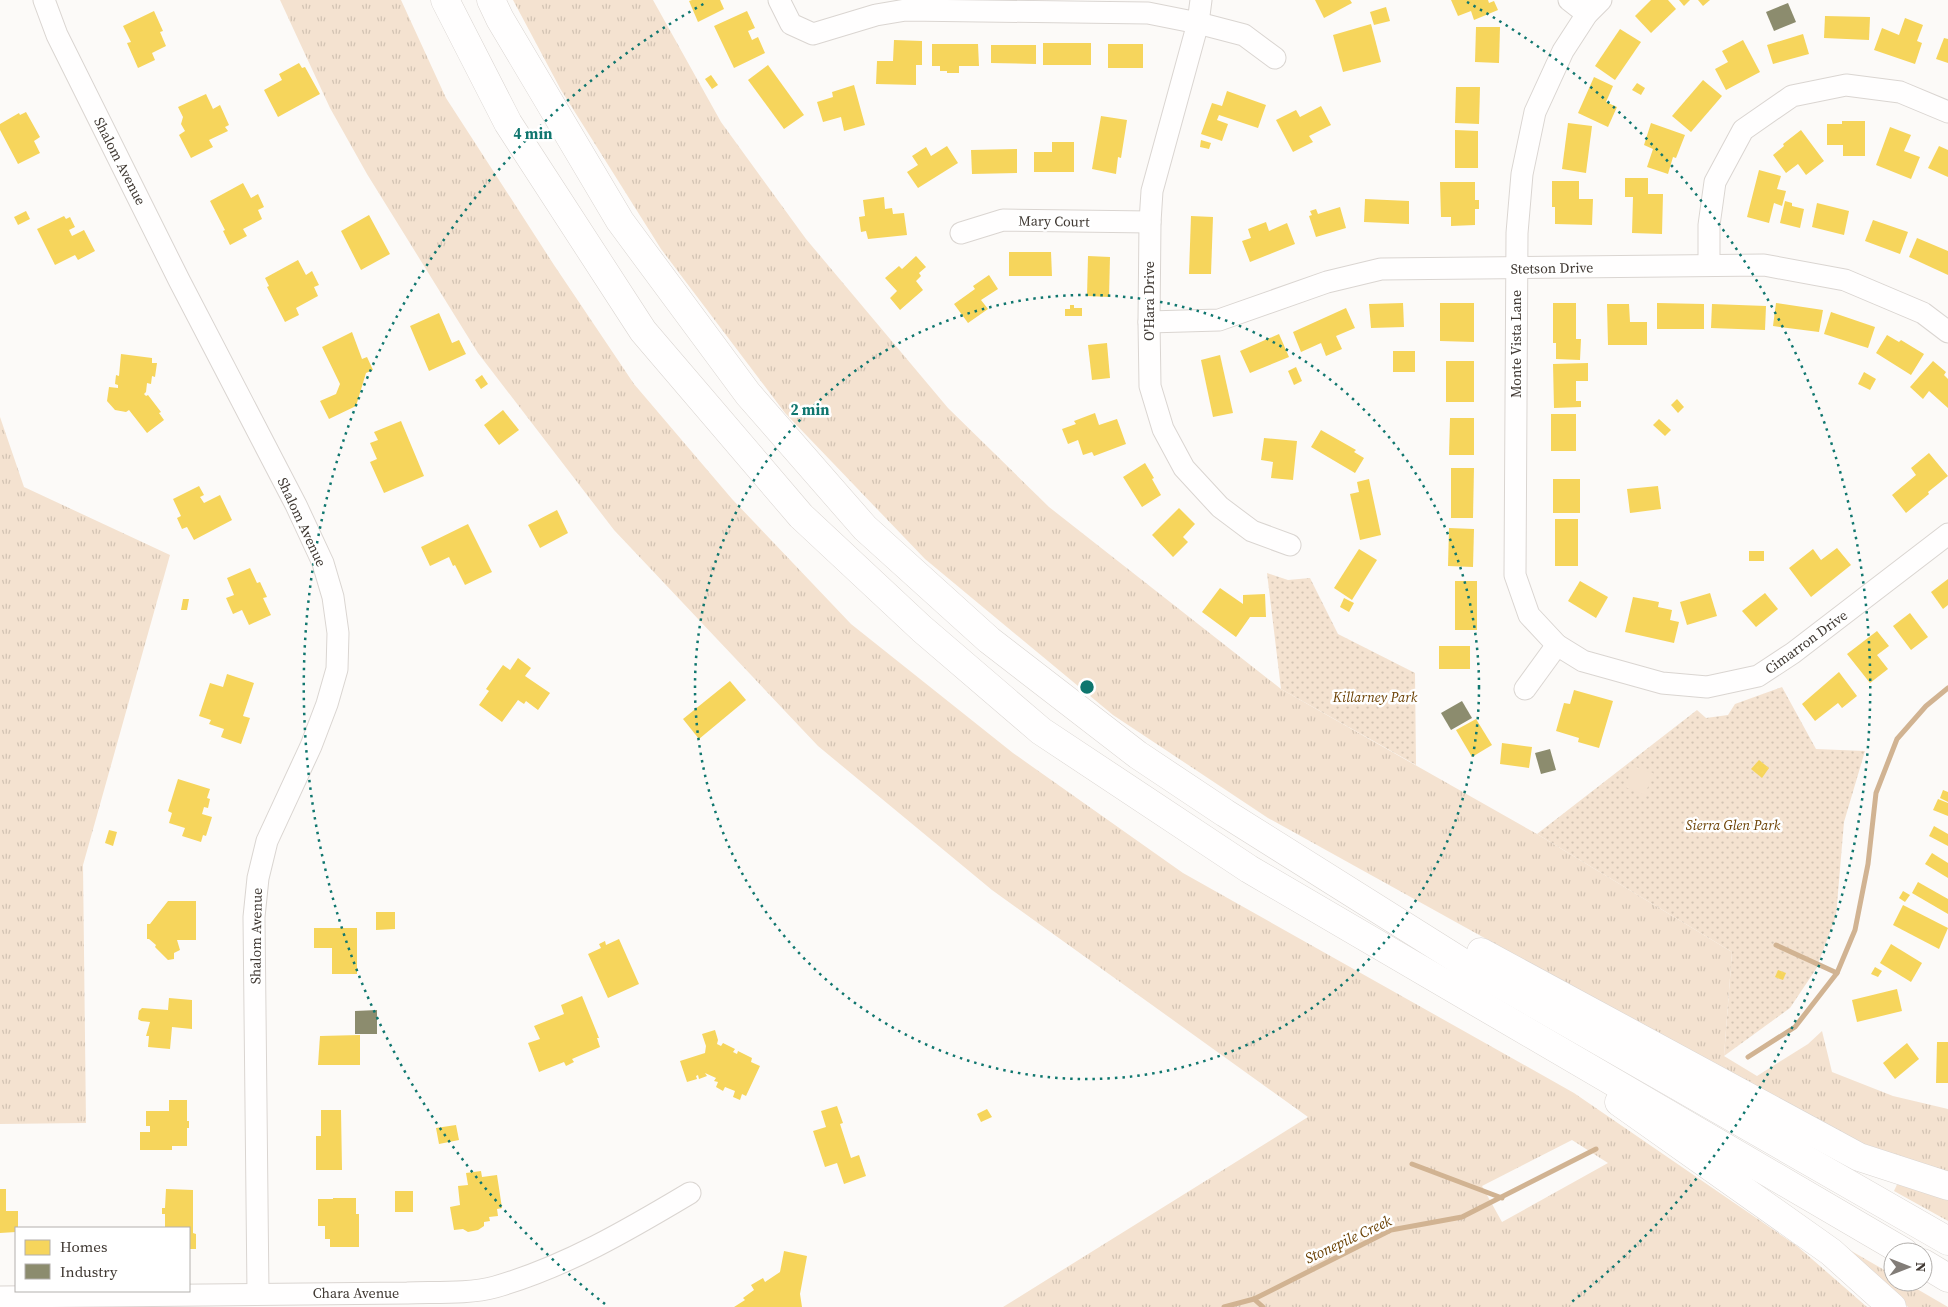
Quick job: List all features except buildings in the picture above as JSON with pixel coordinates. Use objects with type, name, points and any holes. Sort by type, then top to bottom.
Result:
[{"type":"highway","points":[[445,0],[508,123],[644,331],[801,516],[922,629],[1041,731],[1249,869],[1887,1242]]},
{"type":"highway","points":[[491,0],[500,19],[620,221],[748,394],[865,528],[989,640],[1138,755],[1225,813],[1465,964],[1948,1241]]},
{"type":"highway","points":[[1225,813],[1860,1157],[1948,1186]]},
{"type":"highway","points":[[1569,1055],[1624,1106],[1831,1252],[1892,1307]]},
{"type":"highway","points":[[1933,1269],[1948,1278]]},
{"type":"street","name":"Shalom Avenue","points":[[44,0],[57,35],[175,271],[300,513],[323,563],[333,597],[338,633],[337,669],[328,704],[311,746],[267,841],[258,878],[254,927],[258,1294]]},
{"type":"street","points":[[779,0],[791,24],[813,34],[876,15],[906,10],[1148,13],[1244,35],[1275,58]]},
{"type":"street","name":"O'Hara Drive","points":[[1201,0],[1198,23],[1152,191],[1150,222],[1150,386],[1163,429],[1184,468],[1220,507],[1252,531],[1290,545]]},
{"type":"street","name":"Monte Vista Lane","points":[[1569,0],[1594,7],[1563,51],[1535,112],[1522,174],[1517,233],[1515,575],[1528,615],[1557,645],[1584,661]]},
{"type":"street","points":[[1709,265],[1709,225],[1714,182],[1743,130],[1792,96],[1846,85],[1900,92],[1948,112]]},
{"type":"street","name":"Mary Court","points":[[961,233],[1003,220],[1150,222]]},
{"type":"street","name":"Stetson Drive","points":[[1149,322],[1219,320],[1326,282],[1382,269],[1764,265],[1845,280],[1923,313],[1948,332]]},
{"type":"street","name":"Cimarron Drive","points":[[1584,661],[1662,683],[1707,687],[1758,676],[1793,653],[1948,534]]},
{"type":"street","points":[[1525,690],[1557,645]]},
{"type":"street","name":"Chara Avenue","points":[[0,1297],[456,1292],[493,1288],[550,1267],[611,1239],[690,1192]]},
{"type":"green space","points":[[280,0],[401,0],[446,98],[634,384],[732,499],[851,624],[1013,753],[1183,873],[1574,1093],[1797,1246],[1867,1307],[1003,1307],[1308,1117],[992,890],[818,746],[614,530],[478,353],[367,174],[330,108]],"holes":[[[1572,1140],[1608,1163],[1502,1222],[1482,1186]]]},
{"type":"green space","points":[[513,0],[653,0],[721,122],[806,239],[948,408],[1049,507],[1281,689],[1537,834],[1732,952],[1724,1056],[1757,1076],[1808,1044],[1822,1031],[1832,1072],[1893,1096],[1948,1109],[1948,1174],[1871,1152],[1268,818],[1113,715],[925,559],[785,413],[661,249],[561,90]]},
{"type":"green space","points":[[0,417],[24,487],[170,555],[83,865],[86,1123],[0,1124]]},
{"type":"green space","name":"Killarney Park","points":[[1267,573],[1288,580],[1310,578],[1338,634],[1415,673],[1416,765],[1281,689]]},
{"type":"green space","name":"Sierra Glen Park","points":[[1782,687],[1816,749],[1865,751],[1844,822],[1836,916],[1816,969],[1790,1008],[1724,1056],[1732,952],[1537,834],[1697,710],[1706,718],[1728,715],[1735,704]]},
{"type":"green space","points":[[1633,766],[1653,773],[1645,795],[1625,787]]},
{"type":"green space","points":[[1900,1178],[1948,1197],[1948,1221],[1894,1191]]},
{"type":"green space","points":[[1841,1245],[1883,1269],[1883,1284]]},
{"type":"green space","points":[[1892,1292],[1922,1292],[1948,1307],[1908,1307]]},
{"type":"waterway","points":[[1748,1057],[1795,1027],[1837,973],[1855,930],[1868,864],[1876,793],[1897,739],[1926,706],[1948,688]]},
{"type":"waterway","points":[[1776,945],[1837,973]]},
{"type":"waterway","name":"Stonepile Creek","points":[[1224,1307],[1254,1299],[1391,1230],[1462,1217],[1596,1149]]},
{"type":"waterway","points":[[1412,1164],[1502,1198]]},
{"type":"waterway","points":[[1254,1299],[1263,1307]]}]
